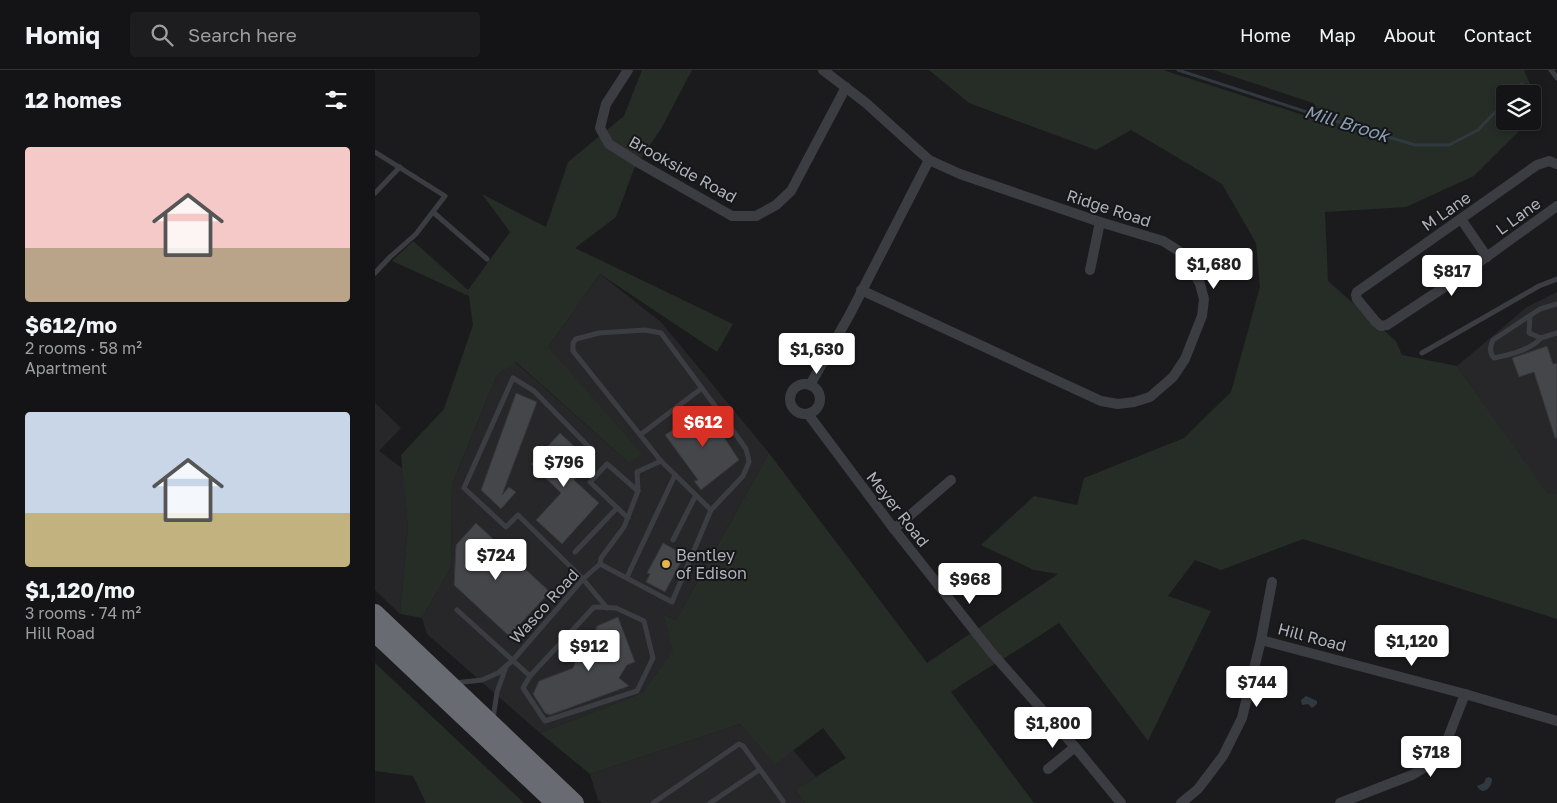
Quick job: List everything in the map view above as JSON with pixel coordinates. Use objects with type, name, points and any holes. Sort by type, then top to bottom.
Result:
[{"type":"highway","points":[[375,613],[575,803]]},
{"type":"highway","points":[[375,633],[555,803]]},
{"type":"street","name":"Brookside Road","points":[[627,70],[606,104],[600,128],[609,144],[732,216],[756,216],[776,205],[791,191],[846,87]]},
{"type":"street","name":"Ridge Road","points":[[823,70],[846,87],[929,160],[961,174],[1100,222],[1163,241],[1179,251],[1188,261],[1200,284],[1204,299],[1202,316],[1185,359],[1173,377],[1150,397],[1118,404],[1101,401],[861,290]]},
{"type":"street","name":"Meyer Road","points":[[929,160],[850,314],[809,385],[800,385],[795,388],[790,396],[790,401],[799,413],[808,414],[894,529],[992,653],[1075,747],[1121,803]]},
{"type":"street","name":"M Lane","points":[[1356,295],[1357,292],[1537,165],[1549,161],[1557,164]]},
{"type":"street","name":"L Lane","points":[[1356,295],[1357,299],[1376,322],[1381,326],[1387,325],[1449,284],[1557,206]]},
{"type":"street","points":[[1461,219],[1487,257]]},
{"type":"street","points":[[1090,270],[1100,222]]},
{"type":"street","points":[[808,414],[816,409],[820,400],[817,391],[809,385]]},
{"type":"street","points":[[894,529],[951,480]]},
{"type":"street","points":[[1181,803],[1198,789],[1223,756],[1242,718],[1261,640],[1272,582]]},
{"type":"street","name":"Hill Road","points":[[1261,640],[1465,694],[1557,721]]},
{"type":"street","points":[[1340,803],[1412,775],[1434,762],[1444,748],[1465,694]]},
{"type":"street","points":[[1048,769],[1075,747]]},
{"type":"lane","points":[[1551,70],[1557,78]]},
{"type":"lane","points":[[375,152],[445,196],[416,234],[375,273]]},
{"type":"lane","points":[[375,193],[400,167]]},
{"type":"lane","points":[[433,212],[487,259]]},
{"type":"lane","points":[[1422,353],[1539,286],[1557,279]]},
{"type":"lane","points":[[1557,304],[1540,310],[1493,340],[1490,347],[1492,355],[1494,358],[1504,356],[1536,345],[1541,338],[1557,333]]},
{"type":"lane","points":[[1530,316],[1529,333],[1541,338]]},
{"type":"lane","points":[[645,330],[661,333],[702,388],[746,449],[749,462],[743,476],[711,510],[661,461],[573,351],[573,343],[575,338],[599,334],[645,330]]},
{"type":"lane","points":[[588,446],[535,391],[513,378],[464,488],[506,527],[518,515],[583,579],[607,608]]},
{"type":"lane","points":[[641,435],[702,388]]},
{"type":"lane","name":"Wasco Road","points":[[450,684],[482,680],[498,673],[513,660],[583,579],[600,564],[601,558],[625,527],[638,491],[637,472],[661,461]]},
{"type":"lane","points":[[628,518],[590,482],[607,464],[638,491]]},
{"type":"lane","points":[[627,577],[675,475]]},
{"type":"lane","points":[[673,540],[696,495]]},
{"type":"lane","points":[[575,552],[617,508]]},
{"type":"lane","name":"Wasco Road","points":[[600,564],[673,602],[711,510]]},
{"type":"lane","points":[[594,607],[616,608],[644,621],[653,658],[637,691],[545,721],[523,688],[530,676],[594,607]]},
{"type":"lane","points":[[457,610],[530,676]]},
{"type":"lane","name":"Wasco Road","points":[[493,724],[497,692],[507,664]]},
{"type":"lane","points":[[653,803],[739,744],[743,746],[782,802]]},
{"type":"lane","points":[[710,803],[759,770]]},
{"type":"shaded area","points":[[642,70],[692,70],[662,127],[634,169],[616,217],[575,248],[733,324],[717,352],[600,274],[548,347],[642,454],[629,463],[516,362],[497,375],[452,484],[451,567],[422,618],[400,614],[408,527],[401,455],[444,409],[473,325],[469,296],[392,261],[413,241],[468,290],[510,232],[482,194],[546,227],[568,162],[624,116]]},
{"type":"shaded area","points":[[929,70],[1163,70],[1328,123],[1313,103],[1214,70],[1524,70],[1530,85],[1496,85],[1496,130],[1520,130],[1474,176],[1406,207],[1325,212],[1328,281],[1396,341],[1402,355],[1457,366],[1548,494],[1557,493],[1557,619],[1303,539],[1221,570],[1195,560],[1168,596],[1211,611],[1148,741],[1059,623],[951,692],[1034,803],[805,803],[795,790],[846,758],[823,728],[775,764],[740,724],[590,774],[540,733],[642,693],[673,651],[663,614],[676,620],[769,453],[927,663],[1058,574],[1034,570],[981,545],[1034,496],[1077,505],[1084,478],[1184,438],[1231,392],[1260,287],[1256,243],[1222,184],[1131,130],[1096,150],[969,103]]},
{"type":"shaded area","points":[[600,274],[661,322],[769,453],[676,620],[663,614],[674,651],[642,693],[540,733],[427,634],[422,618],[451,567],[452,484],[497,375],[515,362],[629,463],[548,347]]},
{"type":"shaded area","points":[[1557,292],[1557,493],[1548,495],[1457,366],[1527,307]]},
{"type":"shaded area","points":[[375,403],[401,428],[379,451],[403,469],[408,527],[400,614],[375,590]]},
{"type":"shaded area","points":[[375,663],[524,803],[426,803],[413,776],[375,771]]},
{"type":"shaded area","points":[[1306,696],[1317,701],[1317,704],[1312,708],[1308,704],[1302,705],[1301,700]]},
{"type":"shaded area","points":[[740,724],[775,763],[793,750],[816,777],[795,790],[805,803],[602,803],[598,800],[590,774]]},
{"type":"shaded area","points":[[1486,778],[1492,779],[1488,789],[1482,791],[1477,786],[1484,783]]},
{"type":"building","points":[[1547,346],[1553,364],[1557,363],[1557,438],[1555,438],[1534,372],[1519,377],[1512,358]]},
{"type":"building","points":[[516,393],[537,402],[502,495],[509,487],[516,492],[501,509],[481,490]]},
{"type":"building","points":[[705,408],[739,460],[701,490],[694,481],[698,480],[665,435]]},
{"type":"building","points":[[560,433],[591,462],[574,480],[599,503],[562,544],[536,520],[561,493],[531,464]]},
{"type":"building","points":[[476,523],[550,592],[509,636],[454,585],[456,545]]},
{"type":"building","name":"Bentley of Edison","points":[[663,543],[685,555],[665,592],[646,582],[650,574],[647,573]]},
{"type":"building","points":[[618,617],[635,662],[627,665],[619,678],[629,686],[550,715],[545,713],[533,694],[539,681],[573,668],[580,649],[590,645],[597,626]]},
{"type":"waterway","name":"Mill Brook","points":[[1178,70],[1415,145],[1449,145],[1478,130],[1496,111]]},
{"type":"place","name":"Bentley of Edison","points":[[666,564]]}]
